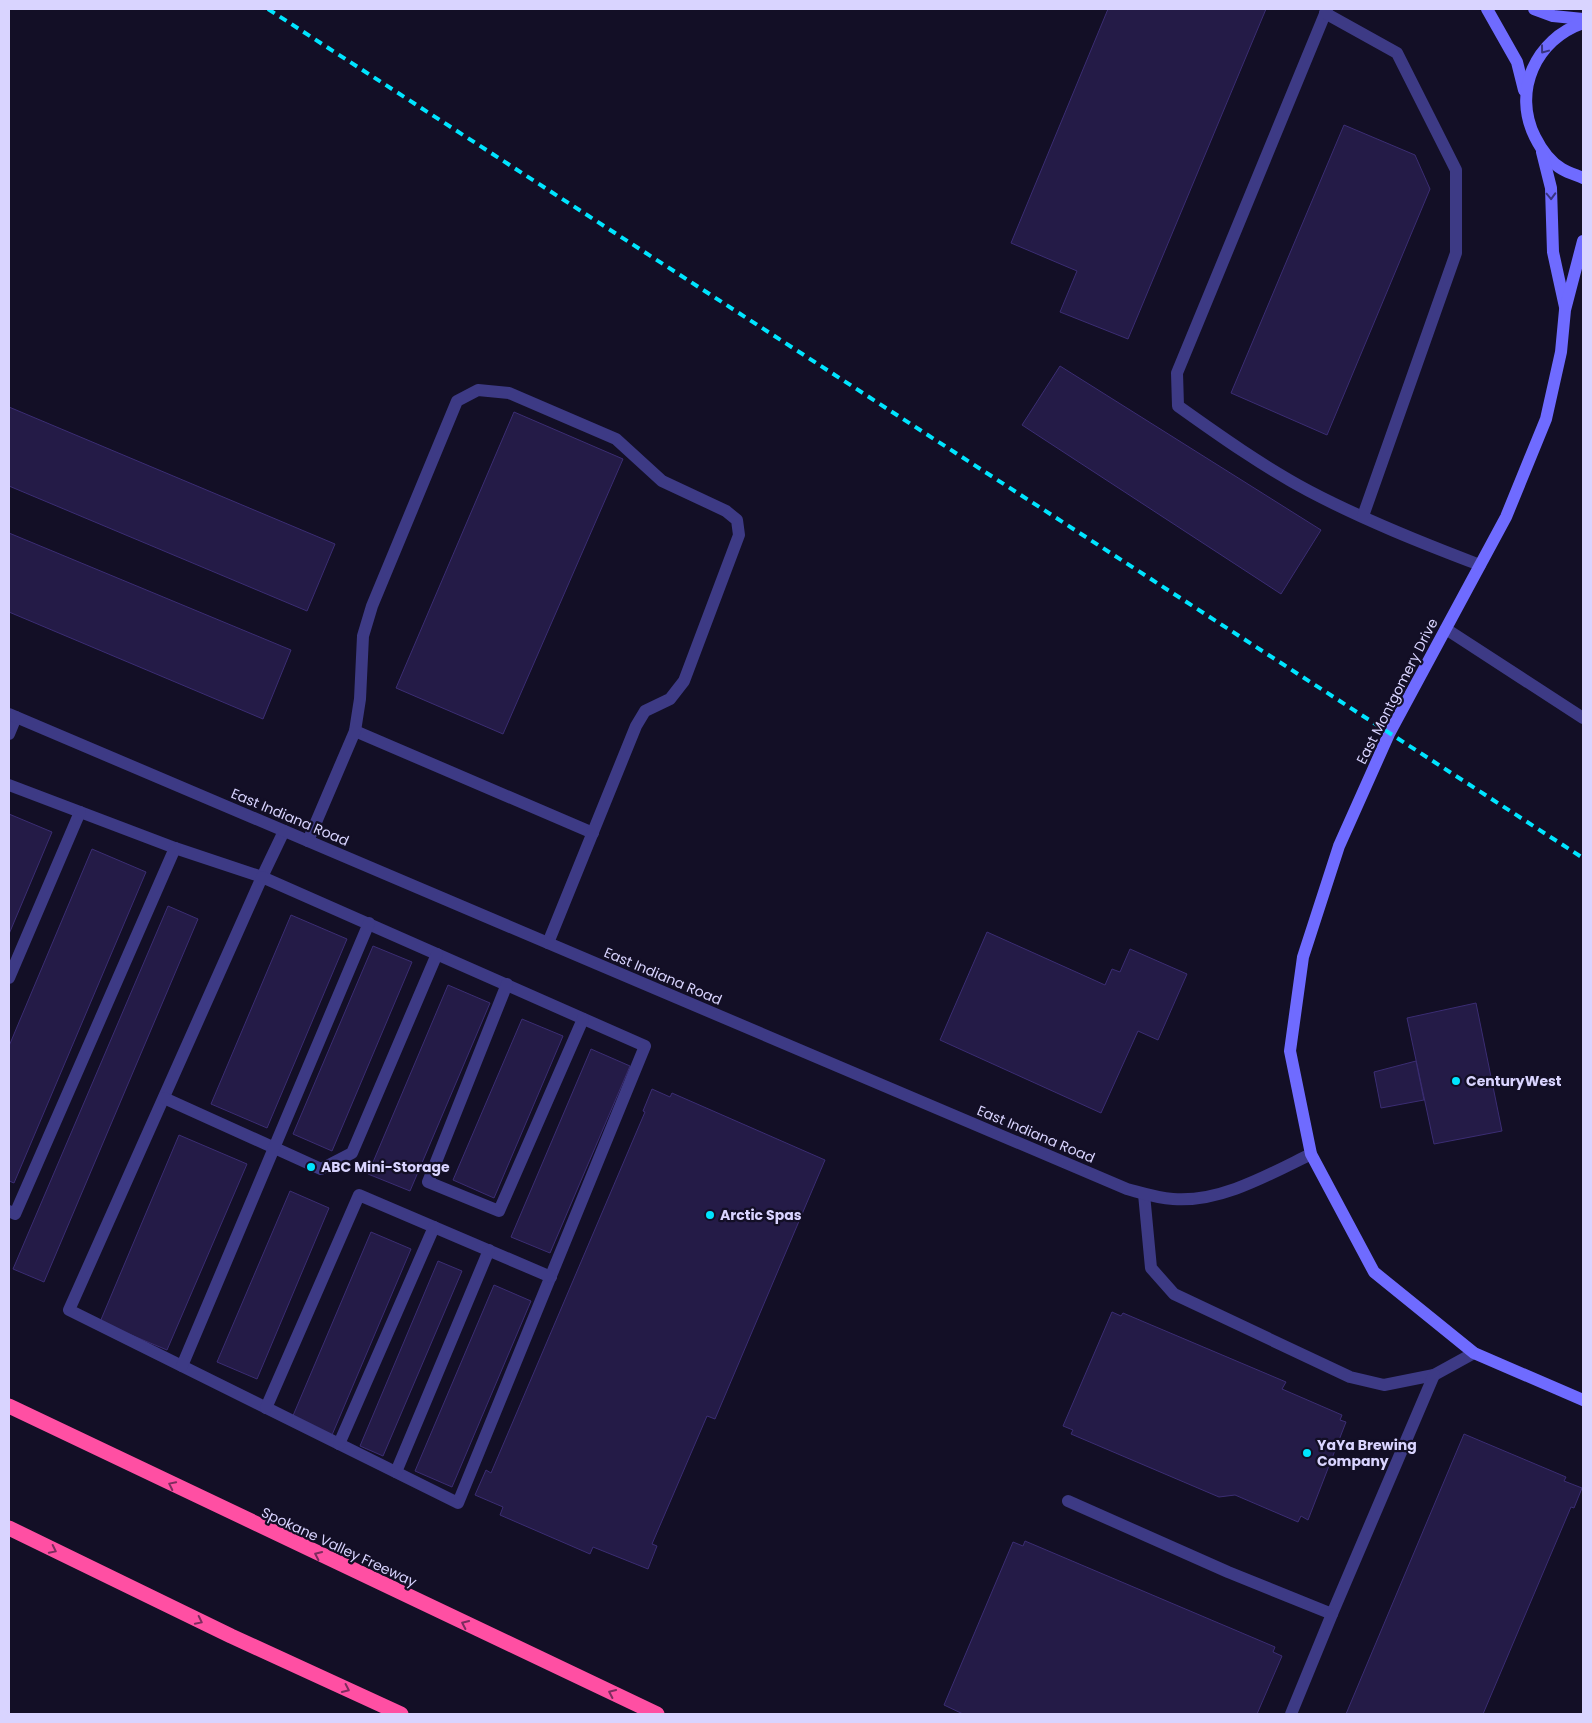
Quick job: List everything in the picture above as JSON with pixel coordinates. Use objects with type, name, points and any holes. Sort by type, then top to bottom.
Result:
[{"type":"highway","name":"Spokane Valley Freeway","points":[[9,1406],[656,1714]]},
{"type":"highway","points":[[9,1528],[231,1636],[401,1714]]},
{"type":"street","points":[[1486,9],[1517,62],[1529,124],[1541,149],[1561,168],[1583,178]]},
{"type":"street","points":[[1534,9],[1553,16],[1583,21]]},
{"type":"street","points":[[1363,516],[1456,253],[1456,170],[1397,53],[1326,11],[1177,373],[1178,406],[1214,432],[1308,491],[1405,536],[1480,565]]},
{"type":"street","points":[[1525,96],[1531,69],[1546,46],[1567,28],[1583,21]]},
{"type":"street","name":"East Montgomery Drive","points":[[1541,149],[1548,169],[1551,188],[1553,252],[1565,310]]},
{"type":"street","name":"East Montgomery Drive","points":[[1583,241],[1565,310],[1561,352],[1546,419],[1506,517],[1389,734],[1339,846],[1303,957],[1290,1051],[1311,1154],[1374,1272],[1474,1353],[1583,1400]]},
{"type":"street","points":[[308,841],[355,731],[360,699],[363,636],[372,606],[457,401],[478,390],[509,393],[616,439],[662,481],[726,511],[736,520],[740,535],[684,681],[670,699],[646,711],[636,726],[548,943]]},
{"type":"street","points":[[1446,629],[1583,718]]},
{"type":"street","points":[[9,734],[12,715]]},
{"type":"street","name":"East Indiana Road","points":[[12,715],[1112,1183],[1144,1194],[1174,1199],[1199,1198],[1261,1178],[1311,1154]]},
{"type":"street","points":[[355,731],[592,833]]},
{"type":"street","points":[[9,785],[175,848],[262,877],[645,1046],[458,1503],[69,1310],[262,877],[284,831]]},
{"type":"street","points":[[9,978],[80,812]]},
{"type":"street","points":[[9,1211],[15,1214],[175,848]]},
{"type":"street","points":[[182,1366],[369,923]]},
{"type":"street","points":[[164,1098],[273,1149],[321,1169],[352,1154],[437,954]]},
{"type":"street","points":[[507,984],[428,1182],[500,1211],[583,1018]]},
{"type":"street","points":[[1144,1194],[1151,1268],[1174,1294],[1350,1377],[1384,1385],[1434,1375],[1474,1353]]},
{"type":"street","points":[[266,1408],[359,1195],[551,1277]]},
{"type":"street","points":[[340,1444],[434,1227]]},
{"type":"street","points":[[396,1472],[489,1250]]},
{"type":"street","points":[[1291,1714],[1434,1375]]},
{"type":"street","points":[[1068,1501],[1228,1572],[1332,1614]]},
{"type":"building","points":[[1108,9],[1266,9],[1128,339],[1060,312],[1077,271],[1011,243]]},
{"type":"building","points":[[1344,125],[1415,155],[1430,189],[1327,435],[1231,393]]},
{"type":"building","points":[[1060,366],[1321,530],[1281,594],[1022,425]]},
{"type":"building","points":[[9,407],[335,544],[307,611],[9,486]]},
{"type":"building","points":[[514,412],[623,459],[503,734],[396,688]]},
{"type":"building","points":[[9,533],[291,650],[263,719],[9,612]]},
{"type":"building","points":[[9,814],[52,832],[9,934]]},
{"type":"building","points":[[92,849],[146,872],[14,1183],[9,1181],[9,1046]]},
{"type":"building","points":[[168,906],[198,919],[44,1282],[13,1269]]},
{"type":"building","points":[[291,915],[347,939],[267,1128],[211,1104]]},
{"type":"building","points":[[987,932],[1105,985],[1112,969],[1120,972],[1130,949],[1187,974],[1158,1040],[1138,1031],[1101,1113],[940,1040]]},
{"type":"building","points":[[373,946],[412,962],[332,1151],[293,1134]]},
{"type":"building","points":[[448,985],[490,1003],[410,1191],[368,1174]]},
{"type":"building","name":"CenturyWest","points":[[1476,1003],[1502,1131],[1434,1144],[1407,1018]]},
{"type":"building","points":[[522,1019],[563,1036],[494,1198],[453,1180]]},
{"type":"building","points":[[591,1049],[630,1066],[550,1253],[511,1237]]},
{"type":"building","points":[[1416,1061],[1424,1100],[1381,1108],[1374,1072]]},
{"type":"building","points":[[652,1089],[670,1097],[672,1093],[825,1160],[715,1419],[707,1416],[652,1544],[657,1546],[648,1569],[593,1547],[590,1554],[500,1515],[503,1507],[475,1495],[486,1470],[491,1473],[645,1112],[643,1111]]},
{"type":"building","points":[[179,1135],[247,1164],[167,1350],[100,1322]]},
{"type":"building","points":[[290,1191],[329,1208],[257,1379],[217,1362]]},
{"type":"building","points":[[371,1232],[411,1249],[332,1435],[292,1418]]},
{"type":"building","points":[[438,1261],[462,1271],[383,1456],[360,1446]]},
{"type":"building","points":[[494,1285],[531,1301],[452,1487],[415,1471]]},
{"type":"building","points":[[1112,1312],[1121,1316],[1123,1313],[1286,1382],[1282,1389],[1342,1415],[1340,1420],[1346,1422],[1308,1520],[1301,1516],[1298,1522],[1235,1495],[1219,1497],[1071,1434],[1073,1430],[1063,1426]]},
{"type":"building","points":[[1464,1434],[1566,1477],[1564,1481],[1582,1488],[1574,1508],[1571,1507],[1483,1714],[1346,1714]]},
{"type":"building","points":[[1025,1541],[1275,1647],[1273,1652],[1282,1656],[1257,1714],[963,1714],[944,1705],[1013,1542],[1023,1546]]},
{"type":"railway","points":[[268,9],[1583,858]]},
{"type":"place","name":"CenturyWest","points":[[1456,1081]]},
{"type":"place","name":"ABC Mini-Storage","points":[[311,1167]]},
{"type":"place","name":"Arctic Spas","points":[[710,1215]]},
{"type":"place","name":"YaYa Brewing Company","points":[[1307,1453]]}]
